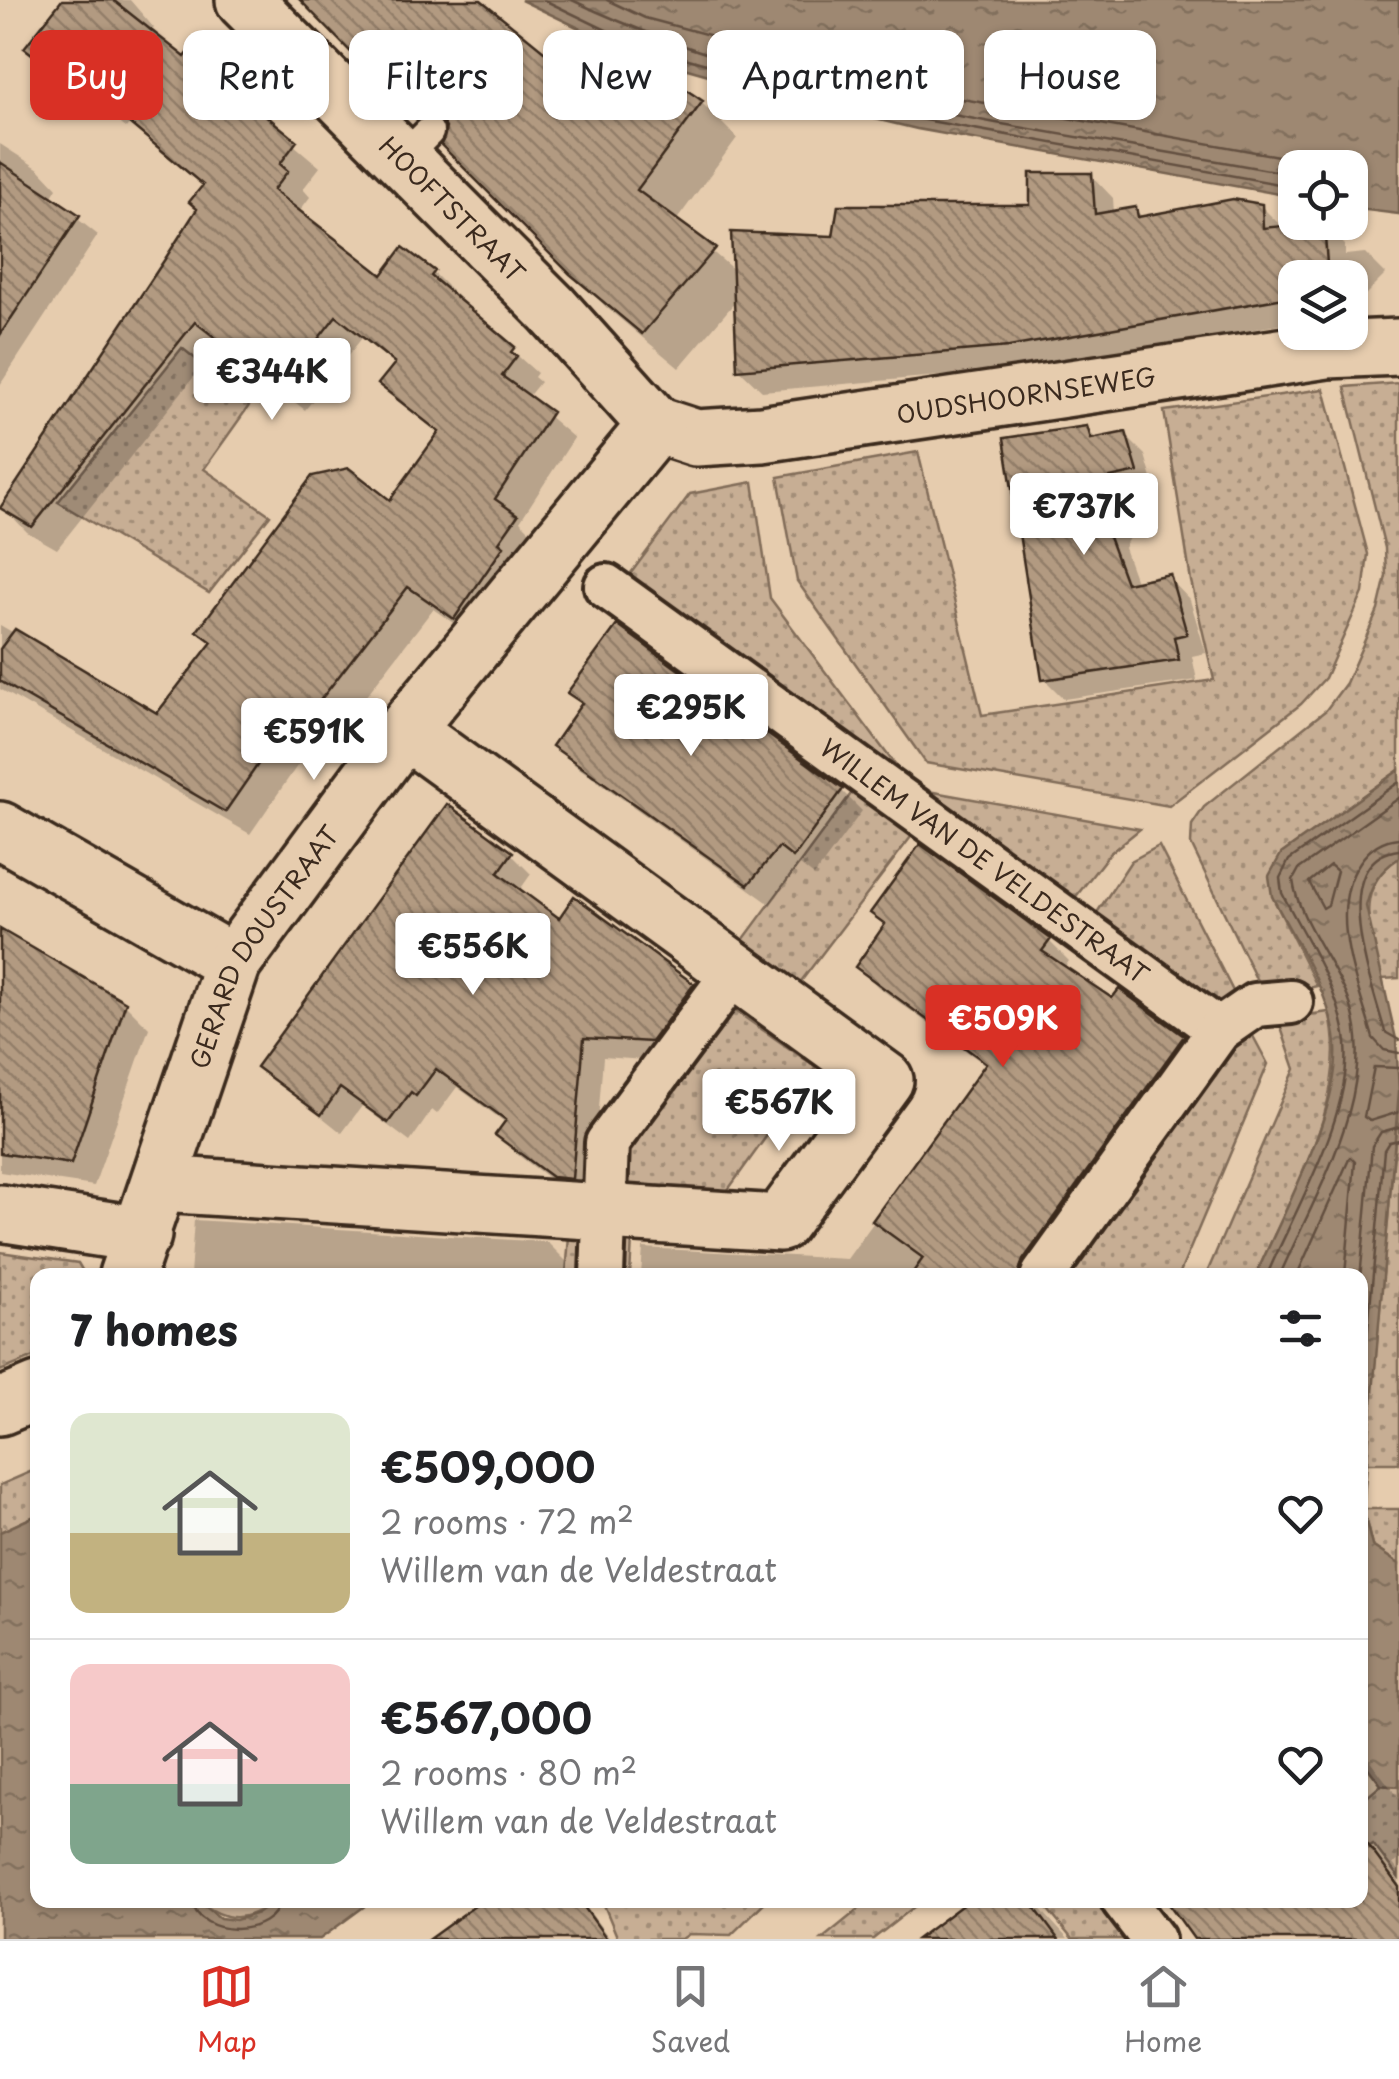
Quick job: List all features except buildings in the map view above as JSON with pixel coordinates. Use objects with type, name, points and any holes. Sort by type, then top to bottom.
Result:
[{"type":"street","name":"HOOFTSTRAAT","points":[[244,0],[416,146],[552,310],[656,425]]},
{"type":"street","name":"OUDSHOORNSEWEG","points":[[656,425],[696,438],[762,434],[1327,350],[1399,347]]},
{"type":"street","name":"GERARD DOUSTRAAT","points":[[134,1255],[233,962],[405,730],[656,425]]},
{"type":"street","name":"WILLEM VAN DE VELDESTRAAT","points":[[606,586],[1218,1030]]},
{"type":"street","points":[[160,1184],[780,1224],[885,1080],[405,730]]},
{"type":"street","points":[[0,830],[233,962]]},
{"type":"street","points":[[602,1268],[607,1143],[735,971]]},
{"type":"street","points":[[1048,1268],[1218,1030],[1254,1005],[1292,1002]]},
{"type":"street","points":[[0,1213],[134,1255]]},
{"type":"street","points":[[0,1406],[30,1393]]},
{"type":"street","points":[[1129,1908],[1153,1939]]},
{"type":"green space","points":[[182,348],[251,403],[204,469],[270,515],[209,593],[58,502]]},
{"type":"green space","points":[[1399,383],[1399,770],[1281,854],[1272,896],[1317,986],[1278,990],[1256,979],[1191,844],[1192,825],[1204,807],[1326,710],[1346,683],[1378,610],[1386,576],[1385,548],[1345,387]]},
{"type":"green space","points":[[1324,389],[1368,554],[1363,593],[1325,678],[1301,704],[1169,806],[926,763],[797,581],[778,477],[918,452],[982,715],[1214,680],[1191,581],[1164,411]]},
{"type":"green space","points":[[753,482],[770,598],[905,778],[625,581],[690,494]]},
{"type":"green space","points":[[859,783],[920,825],[789,997],[732,955]]},
{"type":"green space","points":[[928,791],[1140,829],[1109,854],[1067,908],[919,802]]},
{"type":"green space","points":[[1159,846],[1239,1003],[1199,1033],[1077,943],[1131,861]]},
{"type":"green space","points":[[1399,858],[1399,978],[1381,979],[1369,928],[1370,897],[1384,870]]},
{"type":"green space","points":[[724,1003],[816,1067],[720,1201],[580,1192]]},
{"type":"green space","points":[[1329,1012],[1334,1045],[1325,1112],[1300,1180],[1259,1268],[1209,1268],[1295,1069],[1278,1019]]},
{"type":"green space","points":[[1246,1023],[1268,1064],[1182,1268],[1059,1268]]},
{"type":"green space","points":[[1399,1091],[1399,1463],[1368,1463],[1368,1441]]},
{"type":"green space","points":[[569,1236],[632,1239],[630,1268],[567,1268]]},
{"type":"green space","points":[[0,1252],[78,1263],[81,1268],[30,1268],[30,1359],[0,1371]]},
{"type":"green space","points":[[30,1472],[30,1518],[0,1532],[0,1485]]},
{"type":"green space","points":[[1368,1509],[1399,1509],[1399,1564],[1372,1546]]},
{"type":"green space","points":[[1381,1785],[1399,1787],[1399,1878],[1373,1844],[1368,1848],[1368,1796]]},
{"type":"green space","points":[[210,1908],[263,1908],[236,1917]]},
{"type":"green space","points":[[605,1908],[759,1908],[731,1935],[618,1939]]},
{"type":"green space","points":[[860,1908],[913,1908],[873,1939],[822,1939]]},
{"type":"green space","points":[[1047,1908],[1159,1908],[1173,1928],[1158,1939],[1072,1939]]},
{"type":"water","points":[[521,0],[1399,0],[1399,214],[1368,210],[1368,150],[1278,150],[1278,194],[879,120],[964,120],[964,30],[707,30],[707,75],[687,69],[687,30],[583,30]]},
{"type":"water","points":[[1399,770],[1399,858],[1377,879],[1366,906],[1396,1039],[1399,1091],[1368,1451],[1368,1268],[1259,1268],[1322,1124],[1336,1062],[1335,1036],[1325,1000],[1272,896],[1269,876],[1281,854]]},
{"type":"water","points":[[30,1518],[30,1908],[207,1908],[220,1918],[236,1920],[265,1908],[362,1908],[320,1939],[0,1939],[0,1532]]},
{"type":"water","points":[[1368,1530],[1372,1546],[1399,1564],[1399,1787],[1381,1785],[1368,1768]]}]
